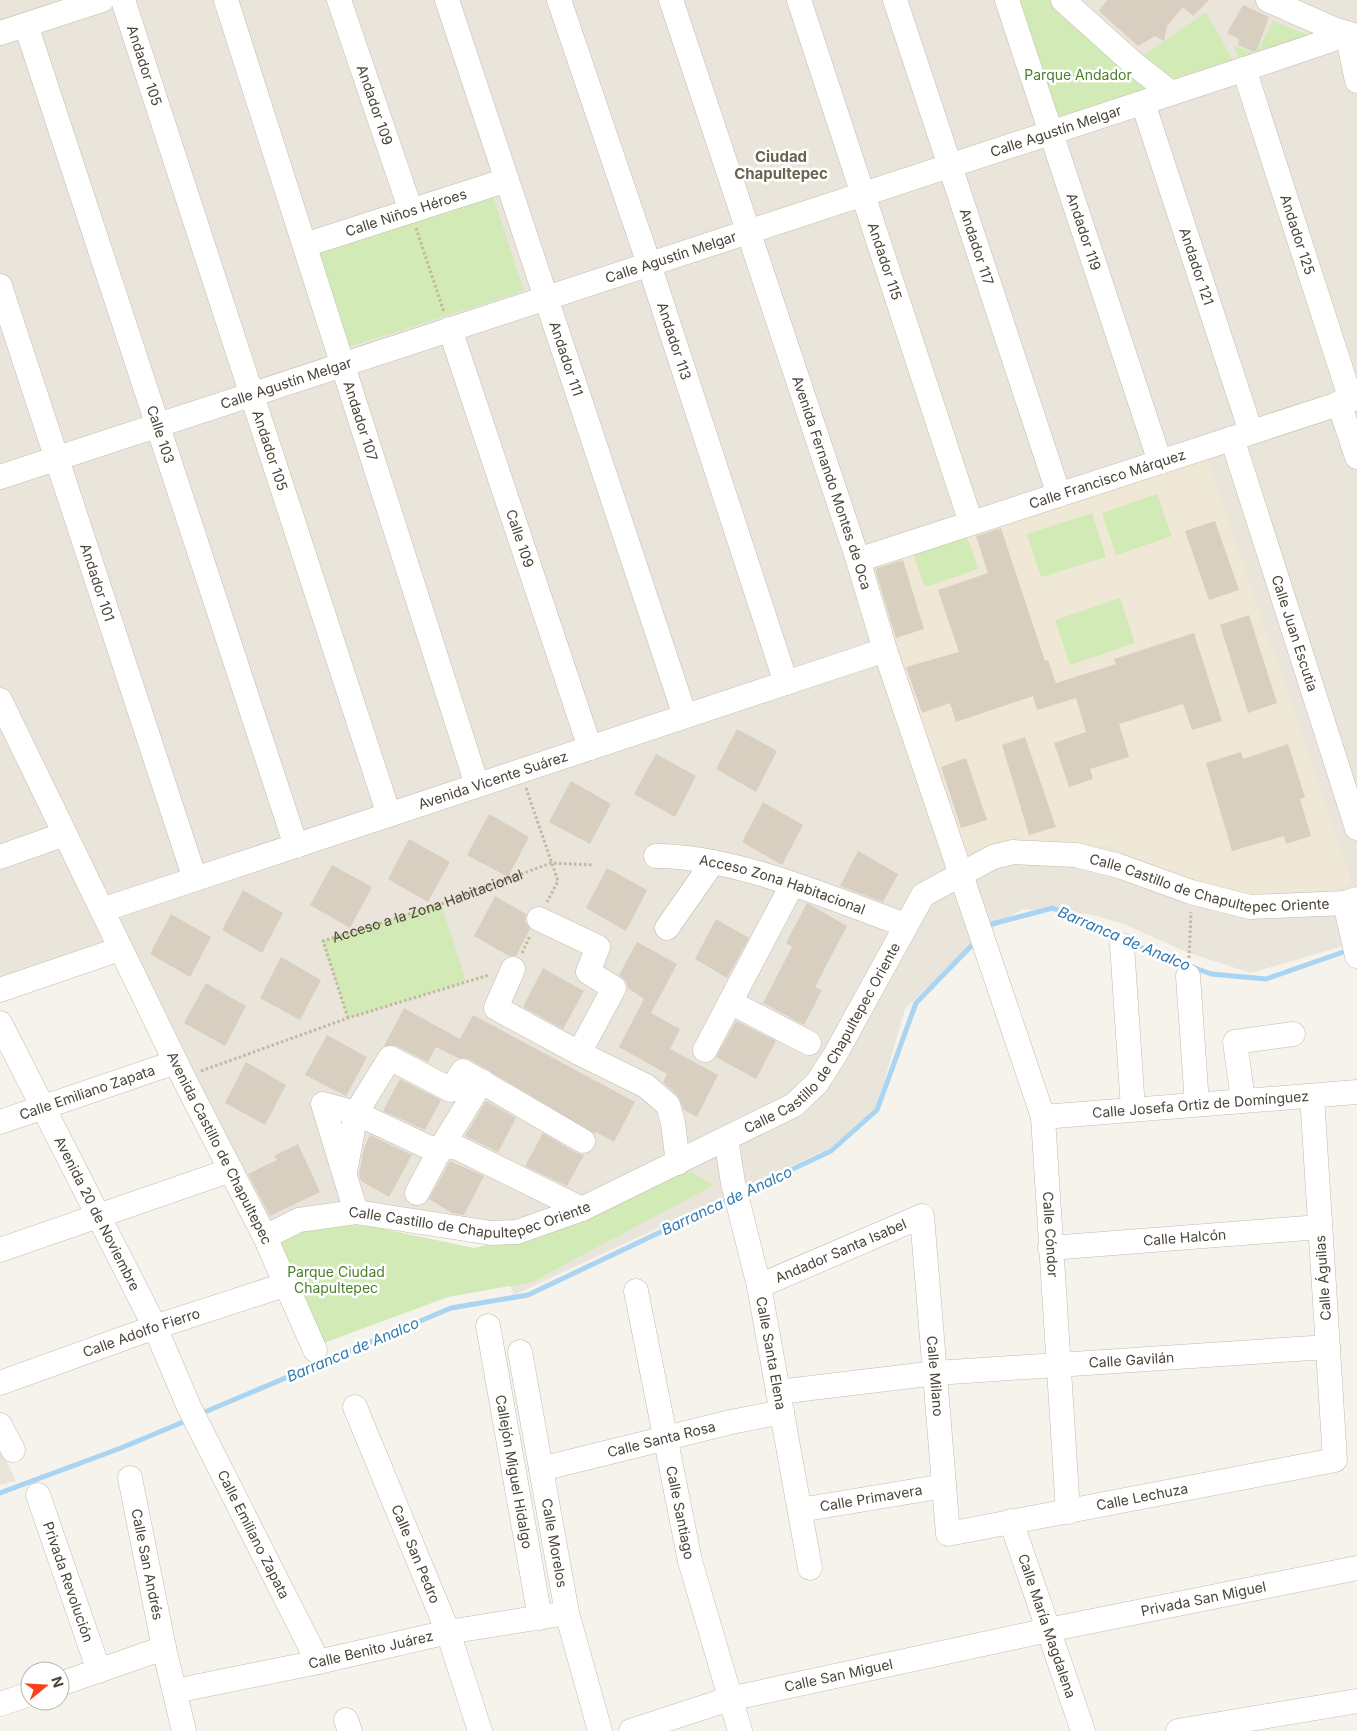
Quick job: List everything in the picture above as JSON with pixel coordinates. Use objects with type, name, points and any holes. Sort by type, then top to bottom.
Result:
[{"type":"street","name":"Andador 105","points":[[124,0],[389,815]]},
{"type":"street","name":"Andador 107","points":[[226,0],[344,364],[477,785]]},
{"type":"street","name":"Andador 109","points":[[339,0],[411,211]]},
{"type":"street","name":"Andador 111","points":[[447,0],[685,716]]},
{"type":"street","name":"Andador 113","points":[[559,0],[649,264],[786,683]]},
{"type":"street","name":"Avenida Fernando Montes de Oca","points":[[672,0],[858,560],[885,650],[991,965]]},
{"type":"street","name":"Andador 115","points":[[799,0],[861,195],[971,523]]},
{"type":"street","name":"Andador 117","points":[[895,0],[1059,495]]},
{"type":"street","name":"Andador 119","points":[[1007,0],[1049,133],[1160,462]]},
{"type":"street","points":[[1063,0],[1133,63],[1171,93]]},
{"type":"street","points":[[1268,0],[1347,33],[1357,81]]},
{"type":"street","points":[[0,33],[94,1]]},
{"type":"street","name":"Calle 103","points":[[26,25],[296,846]]},
{"type":"street","name":"Calle Agustín Melgar","points":[[0,477],[1143,103],[1347,33]]},
{"type":"street","name":"Andador 125","points":[[1244,69],[1349,401],[1357,457]]},
{"type":"street","name":"Andador 121","points":[[1143,103],[1242,435]]},
{"type":"street","name":"Calle Niños Héroes","points":[[304,245],[507,180]]},
{"type":"street","name":"Andador 101","points":[[0,286],[195,879]]},
{"type":"street","name":"Calle 109","points":[[450,329],[590,748]]},
{"type":"street","name":"Calle Francisco Márquez","points":[[858,560],[1349,401]]},
{"type":"street","name":"Calle Juan Escutia","points":[[1242,435],[1357,828]]},
{"type":"street","name":"Avenida Vicente Suárez","points":[[102,910],[885,650]]},
{"type":"street","name":"Avenida Castillo de Chapultepec","points":[[3,715],[65,834],[179,1070],[265,1237],[284,1284],[315,1350]]},
{"type":"street","points":[[0,858],[65,834]]},
{"type":"street","name":"Calle Castillo de Chapultepec Oriente","points":[[265,1237],[299,1220],[356,1212],[491,1233],[517,1232],[582,1209],[794,1105],[817,1083],[835,1055],[922,895],[992,857],[1013,852],[1076,855],[1119,866],[1192,892],[1250,907],[1276,908],[1351,901]]},
{"type":"street","name":"Acceso Zona Habitacional","points":[[656,856],[682,856],[713,862],[792,884],[905,926]]},
{"type":"street","points":[[667,928],[713,862]]},
{"type":"street","points":[[705,1050],[792,884]]},
{"type":"street","points":[[1351,901],[1354,946]]},
{"type":"street","points":[[539,919],[598,947],[588,972],[614,988],[579,1053]]},
{"type":"street","points":[[1122,945],[1133,1109]]},
{"type":"street","points":[[0,990],[120,949]]},
{"type":"street","name":"Calle Cóndor","points":[[991,965],[1043,1117],[1068,1512]]},
{"type":"street","points":[[513,969],[496,1008],[579,1053],[646,1086],[668,1105],[678,1163]]},
{"type":"street","points":[[1188,976],[1197,1104]]},
{"type":"street","points":[[730,1002],[809,1043]]},
{"type":"street","name":"Avenida 20 de Noviembre","points":[[0,1024],[154,1327],[189,1407]]},
{"type":"street","points":[[1243,1100],[1235,1042],[1293,1034]]},
{"type":"street","points":[[345,1176],[356,1113],[390,1058],[451,1090],[463,1071],[583,1141]]},
{"type":"street","name":"Calle Emiliano Zapata","points":[[0,1122],[43,1107],[179,1070]]},
{"type":"street","points":[[418,1193],[441,1148],[482,1081]]},
{"type":"street","name":"Calle Josefa Ortiz de Domínguez","points":[[1043,1117],[1357,1092]]},
{"type":"street","name":"Calle Águilas","points":[[1312,1096],[1335,1460]]},
{"type":"street","points":[[356,1212],[323,1104],[356,1113],[430,1148],[456,1146],[582,1209]]},
{"type":"street","name":"Calle Santa Elena","points":[[726,1139],[732,1184],[759,1286],[810,1568]]},
{"type":"street","points":[[0,1250],[231,1170]]},
{"type":"street","name":"Andador Santa Isabel","points":[[759,1286],[922,1216]]},
{"type":"street","name":"Calle Milano","points":[[922,1216],[948,1534]]},
{"type":"street","name":"Calle Halcón","points":[[1050,1248],[1320,1227]]},
{"type":"street","name":"Calle Adolfo Fierro","points":[[0,1383],[154,1327],[284,1284]]},
{"type":"street","name":"Calle Santiago","points":[[636,1291],[690,1560],[729,1699],[740,1731]]},
{"type":"street","name":"Callejón Miguel Hidalgo","points":[[488,1326],[540,1618]]},
{"type":"street","name":"Calle Gavilán","points":[[936,1373],[1328,1347]]},
{"type":"street","name":"Calle Morelos","points":[[520,1352],[567,1613],[600,1731]]},
{"type":"street","name":"Calle Santa Rosa","points":[[541,1469],[664,1438],[780,1402],[936,1373]]},
{"type":"street","name":"Calle Emiliano Zapata","points":[[189,1407],[318,1662]]},
{"type":"street","name":"Calle San Pedro","points":[[355,1407],[448,1632],[480,1731]]},
{"type":"street","points":[[0,1425],[13,1450]]},
{"type":"street","name":"Calle Lechuza","points":[[948,1534],[1335,1460]]},
{"type":"street","name":"Calle San Andrés","points":[[130,1478],[164,1648],[184,1731]]},
{"type":"street","name":"Calle Primavera","points":[[800,1510],[944,1486]]},
{"type":"street","name":"Privada Revolución","points":[[38,1495],[98,1671]]},
{"type":"street","name":"Calle María Magdalena","points":[[1011,1521],[1083,1731]]},
{"type":"street","name":"Privada San Miguel","points":[[1048,1630],[1357,1568]]},
{"type":"street","name":"Calle Benito Juárez","points":[[175,1691],[318,1662],[448,1632],[567,1613]]},
{"type":"street","name":"Calle San Miguel","points":[[631,1731],[729,1699],[1048,1630]]},
{"type":"street","points":[[70,1681],[164,1648]]},
{"type":"street","points":[[0,1704],[20,1697]]},
{"type":"street","points":[[1178,1731],[1357,1701]]},
{"type":"path","points":[[411,211],[450,329]]},
{"type":"path","points":[[179,1070],[466,981],[513,969],[558,881],[519,771]]},
{"type":"path","points":[[551,863],[594,865]]},
{"type":"path","name":"Acceso a la Zona Habitacional","points":[[348,1018],[323,941],[441,904],[551,863]]},
{"type":"path","points":[[1190,940],[1192,892]]},
{"type":"shaded area","points":[[0,0],[1357,0],[1357,942],[1251,973],[1186,952],[1124,924],[1089,914],[1022,909],[982,935],[905,1009],[876,1110],[832,1147],[514,1295],[491,1237],[340,1219],[295,1229],[259,1247],[106,946],[0,984]]},
{"type":"shaded area","points":[[1204,449],[1352,882],[1324,894],[1247,899],[1190,887],[1108,845],[999,843],[962,855],[863,559]]},
{"type":"shaded area","points":[[0,1448],[16,1481],[0,1485]]},
{"type":"green space","name":"Parque Andador","points":[[1007,0],[1063,0],[1133,63],[1206,12],[1239,71],[1050,133]]},
{"type":"green space","points":[[1273,21],[1313,37],[1242,65],[1234,46],[1256,54]]},
{"type":"green space","points":[[492,194],[524,291],[339,350],[307,254]]},
{"type":"green space","points":[[1157,494],[1172,536],[1116,555],[1102,513]]},
{"type":"green space","points":[[1092,513],[1106,557],[1041,577],[1027,534]]},
{"type":"green space","points":[[967,536],[978,569],[925,587],[913,553]]},
{"type":"green space","points":[[1120,598],[1135,643],[1070,665],[1055,620]]},
{"type":"green space","points":[[441,904],[466,981],[348,1018],[323,941]]},
{"type":"green space","name":"Parque Ciudad Chapultepec","points":[[690,1171],[714,1185],[532,1282],[448,1297],[305,1350],[276,1244],[300,1232],[340,1224],[374,1227],[474,1248],[541,1233]]},
{"type":"building","points":[[1107,0],[1209,0],[1193,16],[1183,7],[1167,26],[1164,41],[1155,36],[1138,46],[1099,11]]},
{"type":"building","points":[[1243,5],[1269,17],[1257,50],[1254,52],[1238,45],[1239,39],[1227,33]]},
{"type":"building","points":[[1215,521],[1239,590],[1209,600],[1185,531]]},
{"type":"building","points":[[1001,528],[1045,661],[1048,660],[1056,683],[1116,664],[1114,659],[1194,633],[1222,721],[1192,730],[1183,704],[1119,724],[1129,757],[1090,769],[1093,779],[1069,787],[1054,743],[1086,732],[1076,698],[1037,710],[1033,696],[956,722],[950,703],[922,713],[906,667],[959,652],[938,590],[988,573],[976,536]]},
{"type":"building","points":[[903,560],[924,629],[896,638],[875,569]]},
{"type":"building","points":[[1249,615],[1277,703],[1248,713],[1220,625]]},
{"type":"building","points":[[737,729],[777,751],[756,792],[716,769]]},
{"type":"building","points":[[1025,737],[1056,827],[1029,835],[1002,745]]},
{"type":"building","points":[[1288,744],[1305,797],[1300,799],[1311,836],[1286,844],[1284,836],[1232,851],[1206,763],[1241,752],[1243,759]]},
{"type":"building","points":[[656,754],[696,776],[675,817],[634,794]]},
{"type":"building","points":[[966,758],[987,820],[961,828],[941,767]]},
{"type":"building","points":[[571,781],[611,804],[590,844],[549,822]]},
{"type":"building","points":[[763,802],[803,825],[782,865],[742,842]]},
{"type":"building","points":[[489,814],[529,837],[508,877],[467,855]]},
{"type":"building","points":[[409,839],[450,862],[428,902],[388,879]]},
{"type":"building","points":[[858,851],[898,874],[883,902],[840,886]]},
{"type":"building","points":[[332,865],[372,887],[350,928],[310,905]]},
{"type":"building","points":[[607,868],[647,890],[626,931],[586,908]]},
{"type":"building","points":[[243,890],[283,913],[262,953],[222,930]]},
{"type":"building","points":[[495,896],[526,914],[525,921],[530,929],[516,956],[509,956],[474,936]]},
{"type":"building","points":[[807,903],[847,926],[815,987],[822,990],[804,1025],[763,1003],[792,947],[786,943]]},
{"type":"building","points":[[171,914],[211,937],[190,977],[150,954]]},
{"type":"building","points":[[716,919],[749,938],[727,978],[695,959]]},
{"type":"building","points":[[637,942],[677,964],[651,1013],[680,1029],[670,1049],[718,1075],[697,1117],[684,1110],[677,1095],[663,1082],[667,1074],[619,1047],[644,999],[628,988],[626,981],[619,975]]},
{"type":"building","points":[[281,957],[321,980],[300,1020],[260,998]]},
{"type":"building","points":[[543,968],[584,991],[563,1029],[523,1007]]},
{"type":"building","points":[[206,983],[246,1006],[225,1046],[184,1023]]},
{"type":"building","points":[[404,1008],[460,1039],[473,1015],[635,1102],[614,1142],[596,1132],[595,1134],[469,1059],[458,1058],[436,1047],[428,1062],[396,1046],[384,1046]]},
{"type":"building","points":[[736,1021],[776,1041],[756,1079],[716,1057]]},
{"type":"building","points":[[327,1035],[367,1057],[346,1096],[305,1075]]},
{"type":"building","points":[[246,1062],[286,1085],[265,1125],[225,1103]]},
{"type":"building","points":[[400,1079],[441,1100],[425,1130],[383,1111]]},
{"type":"building","points":[[486,1101],[516,1118],[498,1152],[465,1136]]},
{"type":"building","points":[[543,1133],[576,1153],[584,1155],[567,1186],[525,1166]]},
{"type":"building","points":[[370,1135],[412,1155],[389,1197],[361,1181],[359,1174],[364,1148]]},
{"type":"building","points":[[298,1144],[320,1192],[270,1216],[248,1174],[277,1160],[274,1156]]},
{"type":"building","points":[[450,1161],[484,1176],[464,1215],[452,1213],[429,1199]]},
{"type":"waterway","name":"Barranca de Analco","points":[[986,930],[992,924],[1053,908],[1119,938]]},
{"type":"waterway","name":"Barranca de Analco","points":[[742,1193],[831,1151],[877,1110],[916,1003],[977,940]]},
{"type":"waterway","name":"Barranca de Analco","points":[[1129,943],[1211,974],[1266,979],[1349,950]]},
{"type":"waterway","name":"Barranca de Analco","points":[[200,1414],[451,1308],[528,1295],[730,1199]]},
{"type":"waterway","name":"Barranca de Analco","points":[[0,1493],[121,1448],[188,1420]]},
{"type":"district","name":"Ciudad Chapultepec","points":[[781,166]]}]
